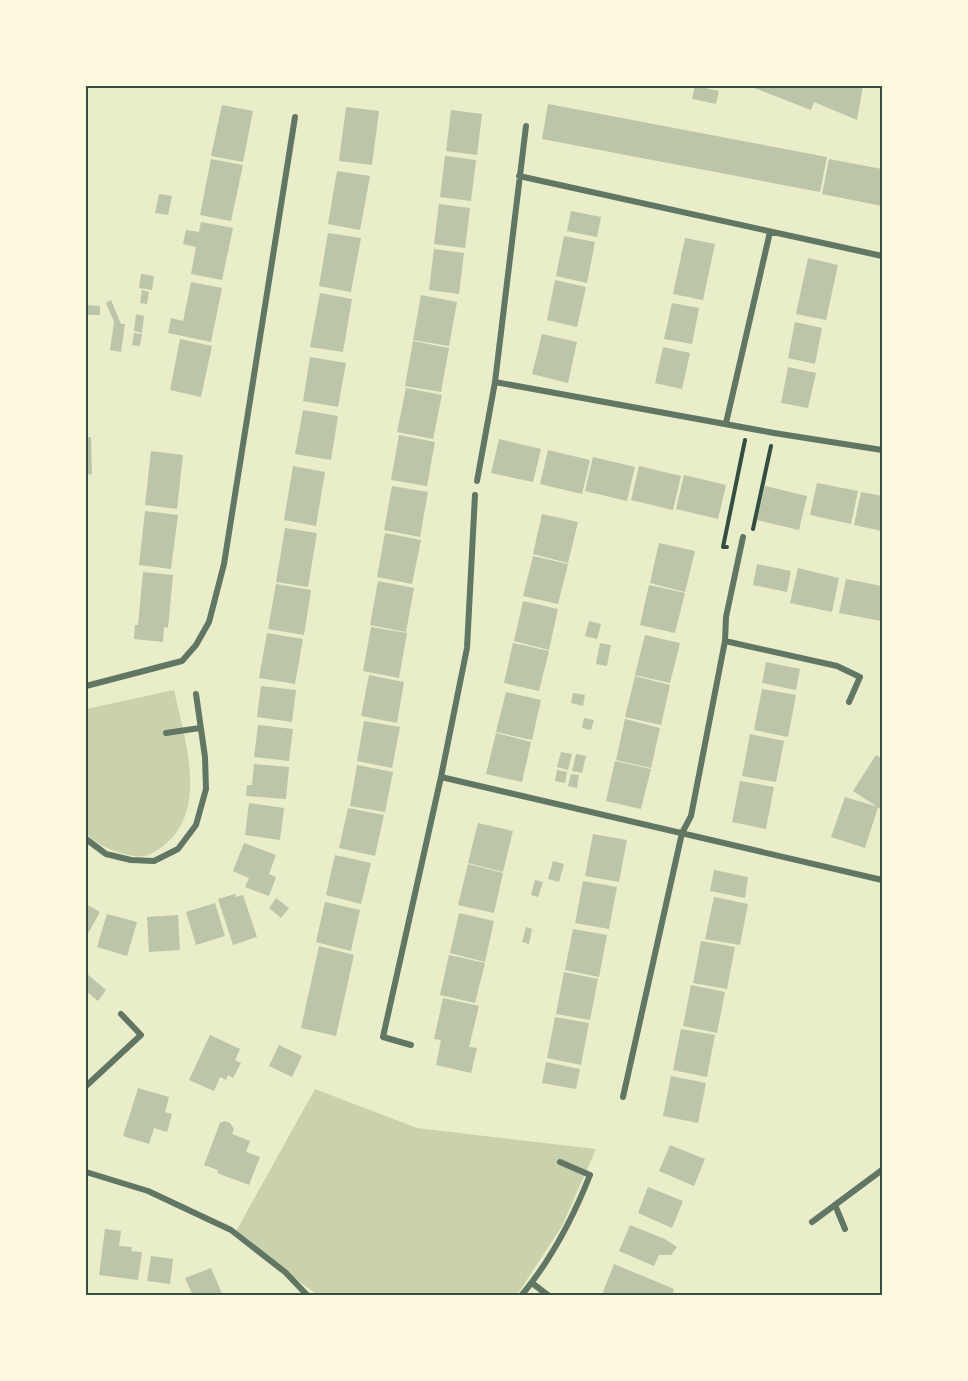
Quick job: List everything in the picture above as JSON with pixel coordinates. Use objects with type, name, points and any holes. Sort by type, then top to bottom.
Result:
[{"type":"street","points":[[86,686],[182,661],[196,645],[209,622],[224,564],[295,117]]},
{"type":"street","points":[[477,481],[495,382],[526,126]]},
{"type":"street","points":[[519,176],[882,256]]},
{"type":"street","points":[[726,423],[770,232]]},
{"type":"street","points":[[495,382],[774,433],[882,450]]},
{"type":"street","points":[[411,1045],[383,1037],[441,777],[467,648],[475,495]]},
{"type":"street","points":[[623,1096],[682,833],[691,816],[725,641],[726,617],[743,537]]},
{"type":"street","points":[[725,641],[837,666],[853,673],[860,677],[849,702]]},
{"type":"street","points":[[86,839],[106,854],[131,860],[154,861],[178,849],[196,825],[206,789],[205,757],[196,694]]},
{"type":"street","points":[[166,733],[200,728]]},
{"type":"street","points":[[441,777],[882,880]]},
{"type":"street","points":[[86,1086],[141,1035],[121,1014]]},
{"type":"street","points":[[521,1296],[532,1283],[575,1212],[590,1175],[560,1162]]},
{"type":"street","points":[[812,1222],[882,1170]]},
{"type":"street","points":[[86,1172],[148,1191],[231,1230],[285,1272],[307,1295]]},
{"type":"street","points":[[835,1205],[845,1230]]},
{"type":"street","points":[[532,1283],[549,1296]]},
{"type":"path","points":[[740,550],[723,547],[748,428]]},
{"type":"path","points":[[743,537],[752,536],[774,433]]},
{"type":"green space","points":[[174,690],[190,772],[190,793],[186,813],[177,831],[153,853],[138,856],[115,851],[101,845],[86,833],[86,709]]},
{"type":"green space","points":[[315,1089],[417,1128],[596,1149],[562,1226],[517,1295],[318,1295],[234,1235]]},
{"type":"building","points":[[695,86],[719,91],[716,104],[692,99]]},
{"type":"building","points":[[749,86],[863,86],[857,120],[814,102],[811,110]]},
{"type":"building","points":[[548,104],[827,157],[820,192],[542,139]]},
{"type":"building","points":[[222,105],[253,111],[243,162],[211,156]]},
{"type":"building","points":[[346,107],[379,111],[372,165],[339,161]]},
{"type":"building","points":[[451,110],[482,114],[477,155],[446,151]]},
{"type":"building","points":[[445,156],[476,160],[471,201],[440,197]]},
{"type":"building","points":[[211,159],[243,165],[231,221],[200,215]]},
{"type":"building","points":[[829,159],[882,169],[882,206],[822,194]]},
{"type":"building","points":[[337,171],[370,176],[360,230],[328,224]]},
{"type":"building","points":[[159,194],[172,196],[168,215],[155,213]]},
{"type":"building","points":[[439,204],[470,208],[465,248],[434,244]]},
{"type":"building","points":[[571,211],[601,217],[597,237],[567,231]]},
{"type":"building","points":[[201,222],[233,228],[222,280],[191,274],[196,247],[183,244],[186,230],[199,232]]},
{"type":"building","points":[[328,233],[361,238],[351,292],[319,286]]},
{"type":"building","points":[[564,236],[595,242],[587,283],[556,276]]},
{"type":"building","points":[[685,238],[715,244],[703,300],[673,294]]},
{"type":"building","points":[[434,249],[464,253],[459,294],[429,290]]},
{"type":"building","points":[[808,258],[838,265],[826,320],[796,314]]},
{"type":"building","points":[[141,274],[154,276],[152,290],[139,288]]},
{"type":"building","points":[[555,280],[586,287],[577,327],[547,320]]},
{"type":"building","points":[[191,282],[222,288],[211,342],[168,333],[171,318],[183,321]]},
{"type":"building","points":[[142,290],[149,292],[147,304],[140,303]]},
{"type":"building","points":[[320,293],[352,299],[343,352],[310,347]]},
{"type":"building","points":[[421,295],[457,302],[449,346],[413,340]]},
{"type":"building","points":[[111,300],[121,324],[125,324],[121,352],[110,350],[114,322],[106,303]]},
{"type":"building","points":[[672,303],[699,308],[692,344],[664,339]]},
{"type":"building","points":[[86,305],[100,306],[100,315],[86,315]]},
{"type":"building","points":[[136,314],[144,316],[142,333],[134,331]]},
{"type":"building","points":[[795,322],[822,328],[815,364],[788,358]]},
{"type":"building","points":[[134,333],[142,334],[140,346],[132,345]]},
{"type":"building","points":[[542,334],[577,342],[568,383],[532,374]]},
{"type":"building","points":[[180,339],[212,346],[201,397],[170,390]]},
{"type":"building","points":[[413,341],[449,348],[441,392],[405,386]]},
{"type":"building","points":[[663,347],[690,353],[682,389],[655,383]]},
{"type":"building","points":[[310,357],[346,363],[338,407],[303,401]]},
{"type":"building","points":[[788,367],[816,373],[808,408],[781,403]]},
{"type":"building","points":[[406,388],[442,395],[433,439],[397,432]]},
{"type":"building","points":[[303,410],[338,416],[331,460],[295,454]]},
{"type":"building","points":[[399,435],[435,442],[427,486],[391,480]]},
{"type":"building","points":[[86,437],[91,437],[92,474],[86,475]]},
{"type":"building","points":[[499,439],[541,449],[533,482],[491,473]]},
{"type":"building","points":[[548,450],[590,460],[582,494],[540,484]]},
{"type":"building","points":[[151,451],[183,455],[177,509],[145,505]]},
{"type":"building","points":[[593,457],[635,467],[627,501],[585,491]]},
{"type":"building","points":[[293,466],[325,472],[316,526],[284,520]]},
{"type":"building","points":[[639,466],[681,476],[673,510],[631,500]]},
{"type":"building","points":[[684,475],[726,485],[718,519],[676,509]]},
{"type":"building","points":[[817,483],[858,491],[851,524],[810,515]]},
{"type":"building","points":[[392,486],[428,492],[420,537],[384,530]]},
{"type":"building","points":[[765,486],[807,496],[799,530],[757,520]]},
{"type":"building","points":[[861,492],[882,496],[882,531],[854,525]]},
{"type":"building","points":[[145,511],[178,515],[171,569],[139,565]]},
{"type":"building","points":[[542,514],[578,522],[568,563],[533,554]]},
{"type":"building","points":[[285,528],[317,533],[308,587],[276,582]]},
{"type":"building","points":[[385,533],[421,540],[412,584],[377,577]]},
{"type":"building","points":[[659,543],[695,551],[685,592],[650,583]]},
{"type":"building","points":[[533,556],[568,564],[558,604],[523,596]]},
{"type":"building","points":[[757,564],[791,571],[787,592],[753,585]]},
{"type":"building","points":[[798,568],[839,578],[832,612],[790,603]]},
{"type":"building","points":[[143,572],[173,575],[168,628],[164,627],[163,642],[134,639],[135,625],[138,625]]},
{"type":"building","points":[[846,579],[882,586],[881,621],[839,613]]},
{"type":"building","points":[[378,581],[414,588],[406,632],[370,625]]},
{"type":"building","points":[[276,584],[311,590],[304,635],[268,629]]},
{"type":"building","points":[[649,585],[685,593],[675,633],[640,625]]},
{"type":"building","points":[[523,601],[558,609],[549,650],[514,641]]},
{"type":"building","points":[[589,621],[601,624],[597,639],[585,636]]},
{"type":"building","points":[[371,627],[407,633],[399,678],[363,671]]},
{"type":"building","points":[[267,633],[303,639],[295,684],[259,678]]},
{"type":"building","points":[[645,635],[680,643],[670,683],[635,675]]},
{"type":"building","points":[[513,643],[549,651],[539,691],[504,683]]},
{"type":"building","points":[[600,643],[611,645],[607,666],[596,664]]},
{"type":"building","points":[[766,662],[800,669],[796,690],[762,683]]},
{"type":"building","points":[[369,675],[404,682],[397,723],[361,716]]},
{"type":"building","points":[[635,676],[670,685],[661,725],[625,717]]},
{"type":"building","points":[[261,686],[296,690],[292,722],[257,717]]},
{"type":"building","points":[[762,689],[796,695],[788,737],[754,730]]},
{"type":"building","points":[[506,692],[541,700],[532,740],[496,732]]},
{"type":"building","points":[[573,693],[585,695],[583,706],[571,703]]},
{"type":"building","points":[[584,718],[594,720],[591,730],[582,728]]},
{"type":"building","points":[[625,719],[660,728],[651,768],[616,760]]},
{"type":"building","points":[[364,721],[400,727],[392,768],[357,761]]},
{"type":"building","points":[[258,725],[293,729],[289,761],[254,757]]},
{"type":"building","points":[[496,733],[531,742],[522,782],[486,774]]},
{"type":"building","points":[[750,734],[784,741],[776,782],[742,776]]},
{"type":"building","points":[[561,752],[572,754],[568,770],[557,767]]},
{"type":"building","points":[[576,754],[586,756],[582,773],[572,771]]},
{"type":"building","points":[[876,755],[882,759],[882,810],[853,791]]},
{"type":"building","points":[[615,761],[651,769],[641,809],[606,801]]},
{"type":"building","points":[[254,764],[289,767],[286,799],[246,796],[247,785],[252,785]]},
{"type":"building","points":[[357,765],[393,772],[385,812],[350,806]]},
{"type":"building","points":[[557,770],[567,772],[565,783],[555,781]]},
{"type":"building","points":[[571,774],[579,775],[577,788],[568,786]]},
{"type":"building","points":[[740,781],[774,787],[766,829],[732,822]]},
{"type":"building","points":[[845,797],[878,807],[865,848],[831,837]]},
{"type":"building","points":[[249,803],[284,808],[280,840],[245,835]]},
{"type":"building","points":[[348,808],[384,815],[375,856],[339,848]]},
{"type":"building","points":[[478,823],[513,831],[503,872],[468,863]]},
{"type":"building","points":[[593,834],[627,840],[619,882],[585,876]]},
{"type":"building","points":[[244,843],[276,855],[269,874],[276,877],[269,896],[245,887],[249,878],[233,871]]},
{"type":"building","points":[[335,855],[371,863],[361,904],[326,895]]},
{"type":"building","points":[[553,861],[564,864],[559,882],[548,879]]},
{"type":"building","points":[[468,864],[503,873],[494,913],[458,905]]},
{"type":"building","points":[[714,870],[748,877],[745,898],[710,891]]},
{"type":"building","points":[[535,880],[543,882],[538,897],[531,895]]},
{"type":"building","points":[[583,881],[617,887],[609,929],[575,923]]},
{"type":"building","points":[[235,894],[236,897],[243,895],[257,937],[233,945],[218,899]]},
{"type":"building","points":[[714,897],[748,904],[740,945],[705,939]]},
{"type":"building","points":[[276,898],[289,908],[281,918],[269,908]]},
{"type":"building","points":[[325,902],[360,910],[351,951],[316,942]]},
{"type":"building","points":[[215,903],[225,936],[196,945],[186,912]]},
{"type":"building","points":[[86,904],[100,912],[86,937]]},
{"type":"building","points":[[459,913],[494,921],[485,962],[450,953]]},
{"type":"building","points":[[107,914],[137,922],[127,956],[97,947]]},
{"type":"building","points":[[178,915],[180,950],[149,952],[147,917]]},
{"type":"building","points":[[526,927],[532,929],[529,944],[522,942]]},
{"type":"building","points":[[573,929],[607,935],[599,977],[565,970]]},
{"type":"building","points":[[701,941],[735,947],[727,989],[693,983]]},
{"type":"building","points":[[319,946],[354,955],[336,1036],[301,1028]]},
{"type":"building","points":[[449,955],[485,963],[475,1003],[440,995]]},
{"type":"building","points":[[564,972],[598,979],[590,1020],[556,1014]]},
{"type":"building","points":[[86,973],[106,990],[98,1001],[86,991]]},
{"type":"building","points":[[691,985],[725,992],[717,1033],[683,1026]]},
{"type":"building","points":[[443,998],[479,1006],[469,1047],[477,1048],[471,1073],[436,1065],[441,1040],[434,1039]]},
{"type":"building","points":[[555,1017],[589,1023],[581,1065],[547,1058]]},
{"type":"building","points":[[681,1029],[715,1035],[707,1077],[673,1070]]},
{"type":"building","points":[[210,1035],[240,1049],[235,1060],[241,1063],[233,1078],[228,1075],[226,1080],[220,1077],[214,1091],[189,1080]]},
{"type":"building","points":[[279,1045],[302,1056],[292,1077],[269,1066]]},
{"type":"building","points":[[546,1062],[580,1069],[576,1089],[542,1083]]},
{"type":"building","points":[[671,1076],[706,1083],[698,1123],[663,1116]]},
{"type":"building","points":[[138,1088],[169,1097],[165,1112],[172,1114],[167,1132],[154,1128],[149,1144],[123,1136]]},
{"type":"building","points":[[225,1121],[230,1123],[234,1129],[232,1134],[250,1141],[246,1152],[260,1157],[249,1185],[217,1173],[218,1170],[204,1165],[220,1123]]},
{"type":"building","points":[[670,1145],[705,1159],[694,1186],[659,1171]]},
{"type":"building","points":[[648,1187],[683,1201],[672,1228],[638,1213]]},
{"type":"building","points":[[630,1225],[665,1239],[677,1247],[671,1255],[659,1255],[654,1266],[619,1251]]},
{"type":"building","points":[[105,1229],[121,1231],[119,1246],[132,1247],[131,1251],[142,1252],[138,1280],[99,1275]]},
{"type":"building","points":[[151,1256],[173,1259],[170,1284],[147,1281]]},
{"type":"building","points":[[614,1264],[674,1289],[672,1296],[611,1296],[603,1292]]},
{"type":"building","points":[[211,1268],[223,1296],[193,1296],[185,1278]]}]
